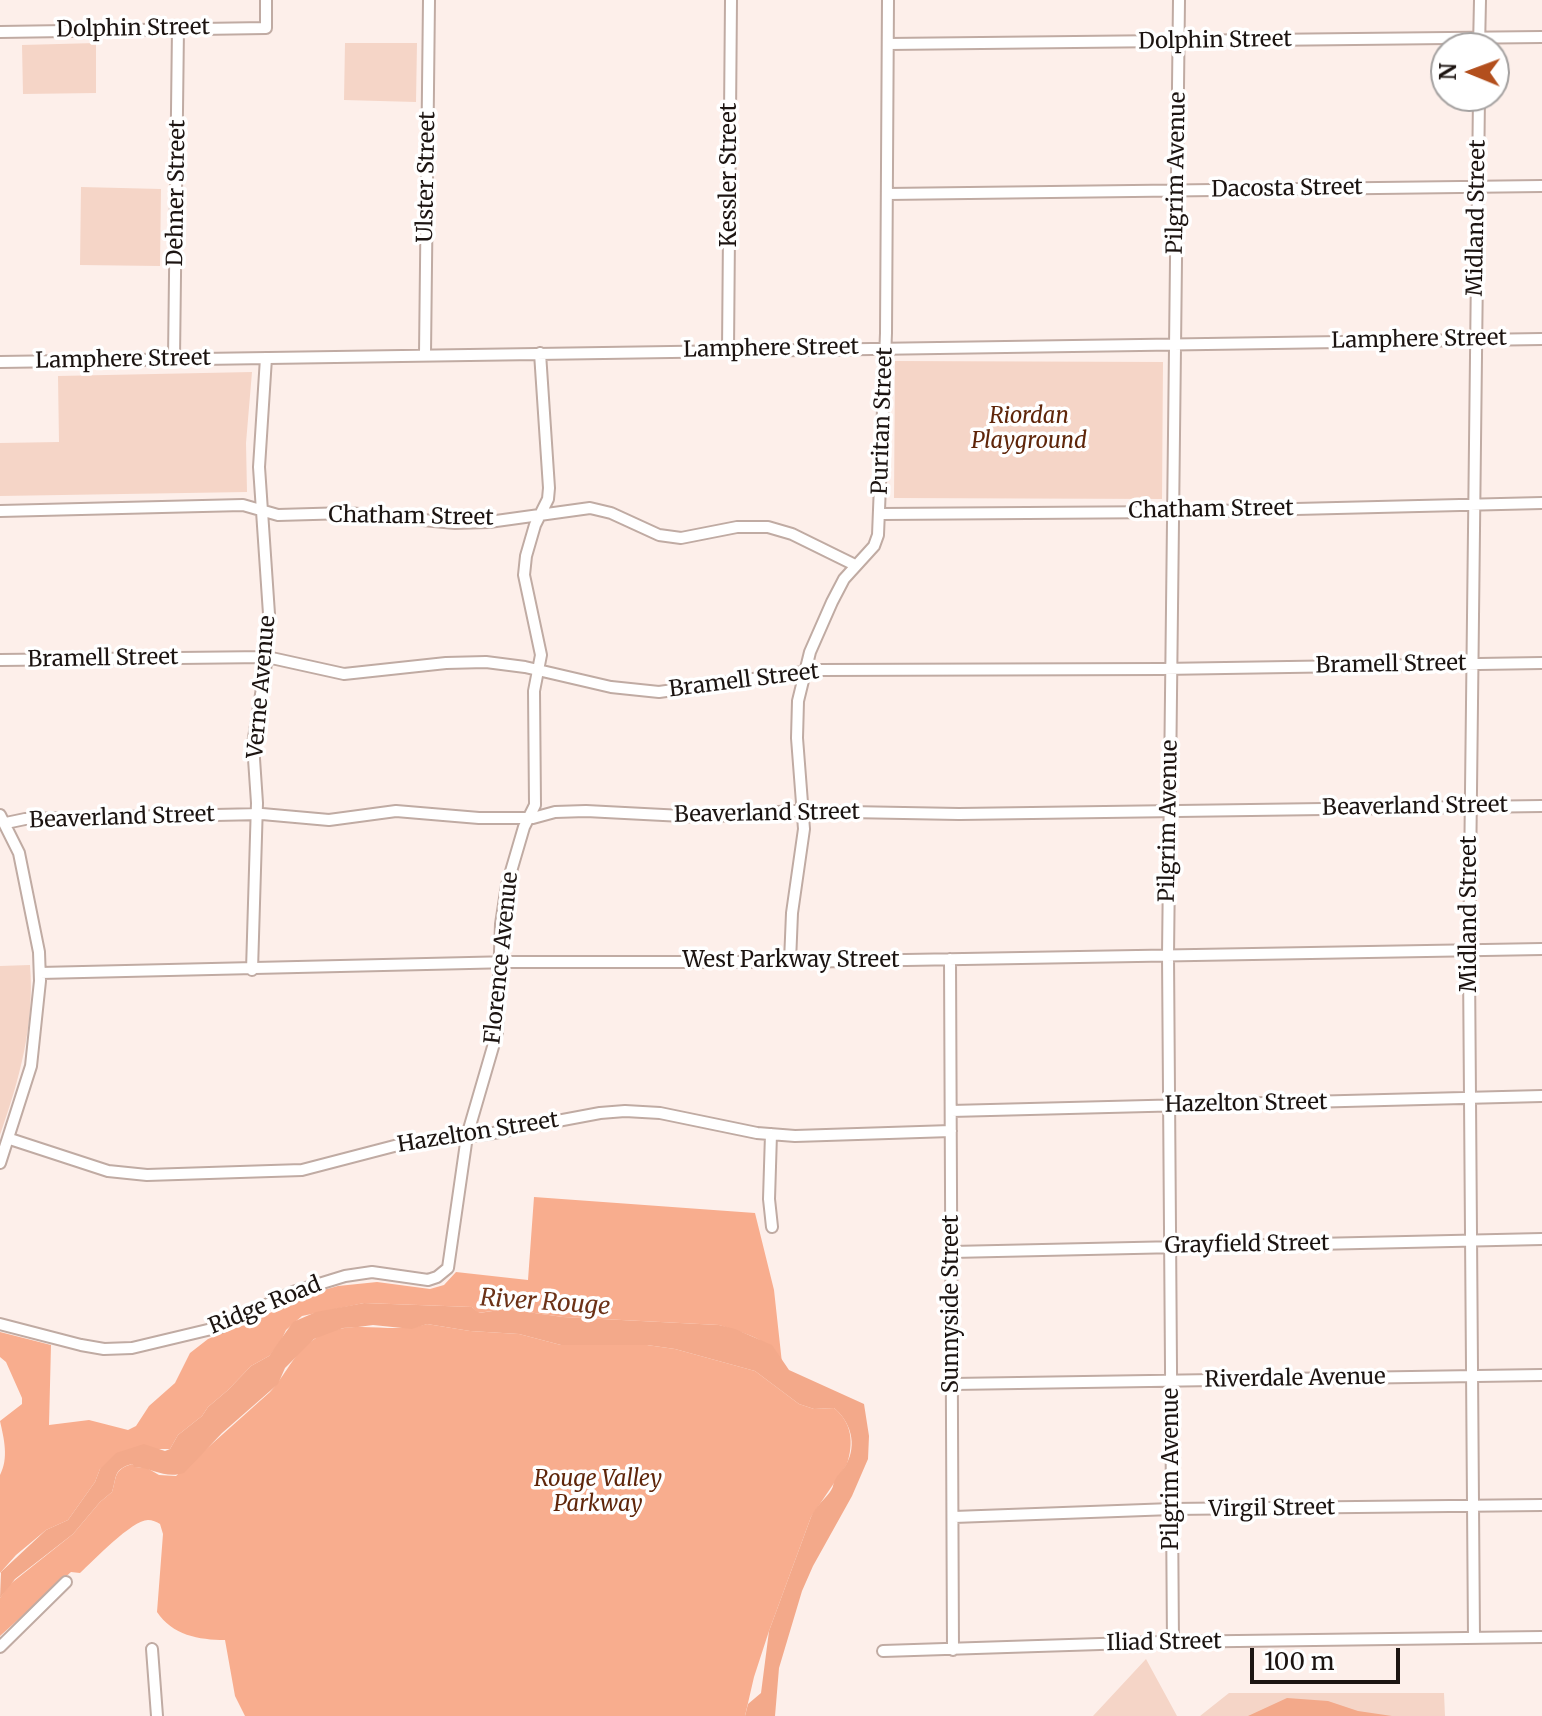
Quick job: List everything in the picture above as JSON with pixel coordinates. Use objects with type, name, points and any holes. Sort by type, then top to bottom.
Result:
[{"type":"street","name":"Dolphin Street","points":[[0,32],[266,28],[266,0]]},
{"type":"street","name":"Ulster Street","points":[[425,354],[429,0]]},
{"type":"street","name":"Kessler Street","points":[[728,350],[731,0]]},
{"type":"street","name":"Puritan Street","points":[[790,962],[792,913],[804,842],[796,724],[804,671],[832,602],[855,565],[874,546],[881,514],[888,0]]},
{"type":"street","name":"Pilgrim Avenue","points":[[1173,1642],[1168,955],[1179,0]]},
{"type":"street","points":[[1479,32],[1480,0]]},
{"type":"street","name":"Dehner Street","points":[[174,358],[178,28]]},
{"type":"street","name":"Dolphin Street","points":[[1510,40],[1542,37]]},
{"type":"street","name":"Dolphin Street","points":[[888,44],[1430,43]]},
{"type":"street","name":"Midland Street","points":[[1474,1637],[1470,806],[1479,112]]},
{"type":"street","name":"Dacosta Street","points":[[887,194],[1542,186]]},
{"type":"street","name":"Lamphere Street","points":[[0,362],[1542,339]]},
{"type":"street","name":"Florence Avenue","points":[[437,1277],[444,1273],[451,1260],[467,1136],[497,1033],[501,924],[507,885],[513,859],[535,805],[534,691],[541,655],[524,575],[526,556],[548,499],[549,473],[540,353]]},
{"type":"street","name":"Verne Avenue","points":[[252,970],[256,814],[253,744],[267,657],[269,614],[259,467],[266,358]]},
{"type":"street","name":"Chatham Street","points":[[881,514],[1173,512],[1542,503]]},
{"type":"street","name":"Chatham Street","points":[[0,511],[243,505],[278,515],[348,513],[455,523],[489,522],[590,508],[611,513],[659,535],[681,538],[737,527],[768,527],[792,534],[855,565]]},
{"type":"street","name":"Bramell Street","points":[[0,660],[267,657],[344,674],[486,662],[611,687],[659,692],[804,671],[1542,663]]},
{"type":"street","name":"Beaverland Street","points":[[3,819],[256,814],[329,820],[396,811],[479,818],[529,818],[555,812],[586,811],[702,817],[804,812],[959,814],[1542,806]]},
{"type":"street","points":[[0,1163],[31,1066],[40,973],[39,952],[19,853],[3,819]]},
{"type":"street","name":"West Parkway Street","points":[[40,973],[500,963],[790,962],[1542,949]]},
{"type":"street","name":"Sunnyside Street","points":[[950,959],[953,1650]]},
{"type":"street","name":"Hazelton Street","points":[[951,1111],[1542,1096]]},
{"type":"street","name":"Hazelton Street","points":[[10,1139],[108,1171],[147,1175],[302,1170],[402,1144],[625,1111],[660,1113],[723,1128],[771,1134],[951,1131]]},
{"type":"street","points":[[771,1134],[769,1199],[772,1227]]},
{"type":"street","name":"Grayfield Street","points":[[952,1252],[1542,1239]]},
{"type":"street","name":"Ridge Road","points":[[0,1324],[81,1345],[104,1349],[132,1348],[220,1327],[293,1292],[345,1276],[372,1272],[422,1280],[437,1277]]},
{"type":"street","name":"Riverdale Avenue","points":[[953,1384],[1542,1375]]},
{"type":"street","name":"Virgil Street","points":[[954,1517],[1172,1509],[1542,1505]]},
{"type":"street","points":[[0,1647],[66,1582]]},
{"type":"street","name":"Iliad Street","points":[[883,1651],[1173,1642],[1542,1637]]},
{"type":"street","points":[[152,1649],[157,1716]]},
{"type":"green space","points":[[96,43],[96,93],[23,94],[22,45]]},
{"type":"green space","points":[[345,43],[417,43],[416,102],[344,100]]},
{"type":"green space","points":[[81,187],[161,189],[160,266],[80,265]]},
{"type":"green space","name":"Riordan Playground","points":[[895,361],[1163,362],[1162,499],[894,498]]},
{"type":"green space","points":[[252,372],[246,443],[247,492],[0,496],[0,443],[59,442],[58,376]]},
{"type":"green space","points":[[30,965],[28,1030],[0,1135],[0,966]]},
{"type":"green space","points":[[534,1197],[755,1213],[774,1290],[782,1363],[764,1343],[719,1325],[563,1317],[506,1309],[478,1313],[472,1307],[364,1303],[302,1316],[286,1330],[269,1356],[251,1366],[202,1416],[178,1435],[170,1449],[160,1449],[100,1469],[95,1482],[68,1520],[46,1530],[0,1573],[0,1475],[5,1455],[0,1421],[22,1404],[22,1398],[6,1362],[0,1357],[0,1332],[51,1345],[49,1425],[89,1420],[128,1430],[136,1426],[149,1406],[175,1383],[190,1353],[208,1339],[302,1296],[338,1286],[377,1282],[430,1289],[444,1285],[456,1272],[528,1280]]},
{"type":"green space","name":"Rouge Valley Parkway","points":[[427,1324],[519,1334],[561,1345],[647,1345],[675,1349],[755,1371],[799,1404],[814,1409],[834,1408],[845,1420],[850,1433],[847,1464],[811,1517],[769,1631],[745,1716],[245,1716],[235,1696],[225,1640],[187,1635],[170,1626],[157,1612],[163,1534],[160,1524],[150,1520],[132,1527],[80,1573],[71,1572],[0,1636],[0,1598],[9,1585],[73,1534],[112,1492],[122,1469],[132,1464],[159,1475],[176,1476],[270,1392],[306,1346],[326,1333],[355,1327],[398,1328]]},
{"type":"green space","points":[[1146,1659],[1177,1716],[1093,1716]]},
{"type":"green space","points":[[1229,1693],[1444,1693],[1445,1716],[1200,1716]]},
{"type":"shaded area","points":[[364,1303],[472,1307],[479,1313],[506,1309],[563,1317],[719,1325],[772,1345],[789,1370],[864,1404],[869,1436],[868,1459],[802,1591],[779,1668],[775,1716],[745,1716],[748,1704],[761,1693],[769,1631],[811,1517],[850,1457],[852,1441],[848,1426],[834,1408],[814,1409],[799,1404],[755,1371],[675,1349],[647,1345],[561,1345],[519,1334],[427,1324],[412,1329],[373,1325],[343,1328],[314,1339],[285,1368],[278,1384],[222,1433],[184,1473],[165,1474],[132,1464],[122,1468],[112,1492],[73,1534],[15,1579],[0,1598],[1,1572],[46,1530],[68,1520],[95,1482],[100,1469],[116,1453],[144,1444],[165,1451],[170,1449],[178,1435],[202,1416],[251,1366],[269,1356],[293,1322],[316,1312]]},
{"type":"shaded area","points":[[1287,1698],[1328,1701],[1358,1711],[1392,1716],[1248,1716]]},
{"type":"water label","name":"River Rouge","points":[[545,1303]]}]
